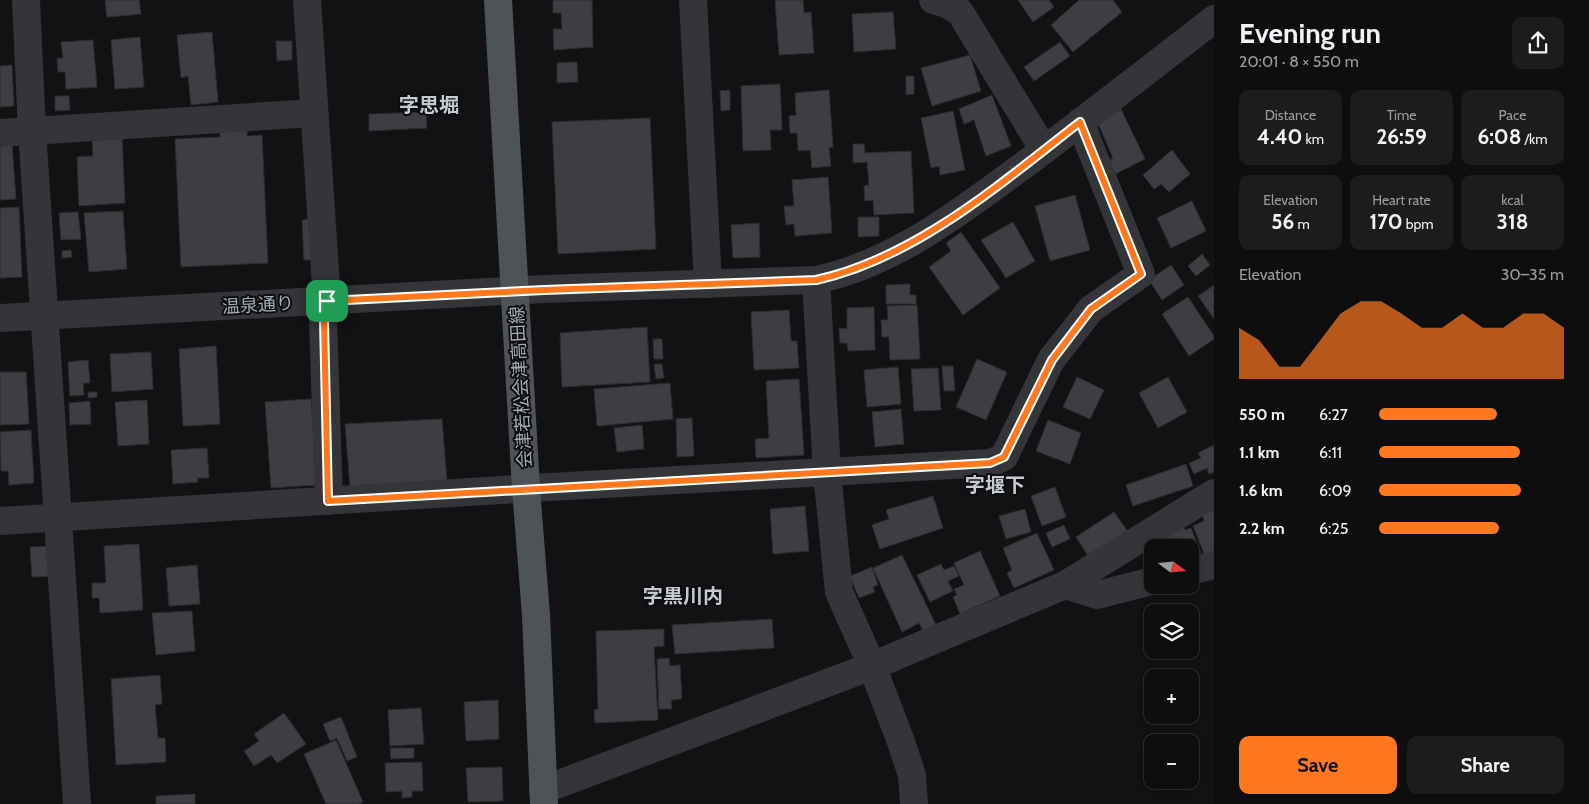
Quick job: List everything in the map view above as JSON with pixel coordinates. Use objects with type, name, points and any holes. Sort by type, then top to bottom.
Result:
[{"type":"main road","name":"会津若松会津高田線","points":[[498,0],[526,488],[536,615],[544,797]]},
{"type":"street","points":[[26,0],[32,131],[77,804]]},
{"type":"street","points":[[307,0],[327,301],[324,320],[328,501]]},
{"type":"street","points":[[693,0],[708,284]]},
{"type":"street","points":[[933,0],[947,4],[960,12],[1044,150]]},
{"type":"street","name":"温泉通り","points":[[0,318],[515,291],[816,280],[844,274],[884,258],[948,220],[1044,150],[1214,19]]},
{"type":"street","points":[[0,133],[314,112]]},
{"type":"street","points":[[0,522],[526,488],[990,463],[1004,457],[1052,360],[1091,309],[1141,274],[1080,122]]},
{"type":"street","points":[[816,280],[827,472],[839,592],[872,666],[912,775],[914,804]]},
{"type":"street","points":[[544,797],[872,666],[1065,585],[1214,493]]},
{"type":"street","points":[[1199,569],[1214,565]]},
{"type":"street","points":[[1065,585],[1098,595],[1144,583]]},
{"type":"building","points":[[105,0],[139,0],[141,14],[107,17]]},
{"type":"building","points":[[553,0],[592,0],[593,47],[554,50],[553,29],[562,29],[561,13],[553,13]]},
{"type":"building","points":[[775,0],[803,0],[804,13],[811,12],[814,53],[779,55]]},
{"type":"building","points":[[1018,0],[1049,0],[1054,7],[1033,22]]},
{"type":"building","points":[[1079,0],[1113,0],[1122,12],[1073,52],[1051,25]]},
{"type":"building","points":[[893,12],[896,49],[854,52],[852,14]]},
{"type":"building","points":[[212,32],[218,102],[191,105],[188,76],[181,78],[177,35]]},
{"type":"building","points":[[140,37],[144,87],[115,89],[111,40]]},
{"type":"building","points":[[93,40],[97,87],[66,89],[65,72],[58,72],[57,58],[63,58],[61,42]]},
{"type":"building","points":[[276,41],[292,41],[292,60],[277,61]]},
{"type":"building","points":[[1060,42],[1070,56],[1034,81],[1024,67]]},
{"type":"building","points":[[970,55],[981,91],[932,106],[921,68]]},
{"type":"building","points":[[577,62],[578,82],[557,83],[557,63]]},
{"type":"building","points":[[12,65],[14,106],[0,107],[0,66]]},
{"type":"building","points":[[906,76],[914,76],[914,94],[906,95]]},
{"type":"building","points":[[780,84],[782,130],[770,130],[771,150],[743,151],[741,86]]},
{"type":"building","points":[[730,90],[730,110],[721,111],[720,91]]},
{"type":"building","points":[[829,90],[833,147],[829,148],[831,166],[812,168],[810,150],[798,151],[797,133],[790,133],[789,116],[796,115],[795,93]]},
{"type":"building","points":[[992,95],[1011,146],[986,156],[974,120],[964,124],[959,109]]},
{"type":"building","points":[[55,96],[69,96],[70,110],[55,111]]},
{"type":"building","points":[[1121,109],[1145,159],[1113,175],[1107,162],[1113,158],[1097,121]]},
{"type":"building","points":[[953,111],[965,170],[940,175],[939,166],[931,168],[921,118]]},
{"type":"building","points":[[426,112],[427,128],[369,131],[369,114]]},
{"type":"building","points":[[650,118],[656,249],[558,254],[552,122]]},
{"type":"building","points":[[247,130],[247,136],[262,135],[268,263],[181,267],[175,139],[220,137],[220,132]]},
{"type":"building","points":[[122,137],[125,203],[79,206],[77,157],[93,156],[92,138]]},
{"type":"building","points":[[853,144],[864,144],[865,153],[911,151],[914,213],[874,215],[873,200],[865,201],[864,186],[869,185],[867,162],[853,163]]},
{"type":"building","points":[[12,145],[16,199],[0,200],[0,146]]},
{"type":"building","points":[[1172,150],[1190,174],[1169,192],[1161,184],[1154,189],[1143,175]]},
{"type":"building","points":[[828,177],[832,233],[795,236],[794,224],[786,225],[784,206],[794,206],[792,180]]},
{"type":"building","points":[[1075,195],[1090,250],[1050,261],[1035,206]]},
{"type":"building","points":[[1192,201],[1206,231],[1171,248],[1157,218]]},
{"type":"building","points":[[19,207],[22,277],[0,278],[0,208]]},
{"type":"building","points":[[123,211],[127,269],[89,272],[84,213]]},
{"type":"building","points":[[78,212],[81,239],[61,240],[59,213]]},
{"type":"building","points":[[858,217],[879,217],[879,236],[858,237]]},
{"type":"building","points":[[313,219],[316,260],[304,260],[302,220]]},
{"type":"building","points":[[1013,222],[1035,261],[1006,278],[981,240]]},
{"type":"building","points":[[759,223],[760,257],[733,258],[731,225]]},
{"type":"building","points":[[961,232],[1000,288],[963,315],[929,267],[951,251],[946,243]]},
{"type":"building","points":[[71,250],[72,257],[62,258],[62,251]]},
{"type":"building","points":[[1202,254],[1210,265],[1196,276],[1188,266]]},
{"type":"building","points":[[1171,265],[1184,285],[1162,300],[1149,280]]},
{"type":"building","points":[[910,284],[910,295],[916,295],[916,304],[886,304],[886,285]]},
{"type":"building","points":[[1214,285],[1214,319],[1198,296]]},
{"type":"building","points":[[1188,297],[1214,336],[1214,339],[1189,356],[1162,314]]},
{"type":"building","points":[[917,305],[920,359],[890,360],[889,337],[882,337],[881,320],[888,320],[887,306]]},
{"type":"building","points":[[874,307],[875,350],[848,351],[847,343],[840,343],[839,328],[847,329],[847,308]]},
{"type":"building","points":[[789,310],[791,341],[797,341],[799,368],[754,370],[751,312]]},
{"type":"building","points":[[647,327],[650,382],[562,387],[560,333]]},
{"type":"building","points":[[653,339],[662,339],[663,359],[654,359]]},
{"type":"building","points":[[216,346],[220,424],[183,426],[179,349]]},
{"type":"building","points":[[151,352],[153,389],[112,392],[110,354]]},
{"type":"building","points":[[977,359],[1007,372],[986,420],[956,407]]},
{"type":"building","points":[[88,360],[90,383],[83,383],[84,395],[70,396],[68,362]]},
{"type":"building","points":[[654,364],[662,364],[664,378],[656,379]]},
{"type":"building","points":[[942,366],[953,366],[955,391],[944,391]]},
{"type":"building","points":[[898,367],[901,404],[867,407],[864,370]]},
{"type":"building","points":[[938,368],[941,410],[914,411],[911,369]]},
{"type":"building","points":[[0,372],[26,372],[29,424],[0,425]]},
{"type":"building","points":[[1077,377],[1104,390],[1090,419],[1063,407]]},
{"type":"building","points":[[1168,377],[1187,412],[1158,428],[1139,393]]},
{"type":"building","points":[[799,379],[804,455],[756,458],[755,439],[769,438],[766,381]]},
{"type":"building","points":[[670,383],[673,419],[597,426],[594,389]]},
{"type":"building","points":[[88,392],[97,392],[97,397],[88,398]]},
{"type":"building","points":[[311,399],[317,485],[271,488],[265,402]]},
{"type":"building","points":[[147,400],[149,444],[118,446],[115,402]]},
{"type":"building","points":[[90,401],[91,424],[70,425],[69,403]]},
{"type":"building","points":[[901,409],[904,444],[875,447],[872,412]]},
{"type":"building","points":[[692,418],[694,456],[677,457],[676,419]]},
{"type":"building","points":[[442,419],[447,481],[350,487],[345,424]]},
{"type":"building","points":[[1048,420],[1081,433],[1070,464],[1036,451]]},
{"type":"building","points":[[642,425],[644,449],[617,452],[614,428]]},
{"type":"building","points":[[31,430],[34,483],[9,485],[8,471],[1,471],[0,432]]},
{"type":"building","points":[[1214,445],[1214,472],[1209,474],[1207,468],[1194,474],[1189,463],[1201,458],[1198,453]]},
{"type":"building","points":[[207,448],[209,478],[197,478],[198,482],[173,484],[171,450]]},
{"type":"building","points":[[1186,464],[1193,486],[1133,506],[1126,485]]},
{"type":"building","points":[[1055,487],[1066,517],[1042,526],[1031,496]]},
{"type":"building","points":[[933,496],[943,528],[880,549],[872,525],[889,519],[886,510]]},
{"type":"building","points":[[1214,504],[1214,553],[1205,556],[1193,526],[1204,521],[1200,510]]},
{"type":"building","points":[[805,506],[809,551],[773,554],[770,509]]},
{"type":"building","points":[[1025,509],[1031,532],[1006,539],[999,516]]},
{"type":"building","points":[[1114,512],[1129,533],[1090,559],[1076,537]]},
{"type":"building","points":[[1182,523],[1185,530],[1191,528],[1195,539],[1162,539],[1159,532]]},
{"type":"building","points":[[1064,525],[1070,539],[1052,547],[1046,533]]},
{"type":"building","points":[[1037,533],[1054,570],[1014,588],[1007,573],[1012,570],[1003,548]]},
{"type":"building","points":[[139,544],[143,610],[100,613],[99,598],[92,598],[92,583],[106,583],[104,546]]},
{"type":"building","points":[[53,546],[55,576],[32,577],[30,547]]},
{"type":"building","points":[[980,551],[1000,596],[960,614],[953,597],[957,595],[954,589],[964,585],[954,563]]},
{"type":"building","points":[[902,555],[936,625],[923,631],[919,623],[902,632],[873,568]]},
{"type":"building","points":[[941,564],[944,570],[954,566],[959,576],[948,581],[953,591],[930,602],[917,575]]},
{"type":"building","points":[[197,565],[200,604],[169,606],[166,568]]},
{"type":"building","points":[[872,567],[878,585],[873,587],[875,592],[859,598],[850,576]]},
{"type":"building","points":[[192,611],[195,651],[156,655],[152,613]]},
{"type":"building","points":[[772,619],[774,648],[675,654],[672,625]]},
{"type":"building","points":[[664,629],[664,646],[654,647],[658,720],[595,723],[594,710],[598,709],[596,631]]},
{"type":"building","points":[[669,658],[670,666],[680,665],[682,699],[671,700],[672,709],[659,709],[657,659]]},
{"type":"building","points":[[160,675],[162,704],[155,705],[158,738],[165,738],[166,762],[116,765],[111,679]]},
{"type":"building","points":[[498,700],[499,739],[466,741],[464,702]]},
{"type":"building","points":[[421,708],[424,744],[390,746],[388,710]]},
{"type":"building","points":[[284,713],[306,744],[277,763],[271,755],[254,766],[244,751],[259,741],[254,734]]},
{"type":"building","points":[[341,717],[357,757],[347,761],[337,738],[330,741],[323,724]]},
{"type":"building","points":[[336,740],[363,802],[358,804],[326,804],[304,754]]},
{"type":"building","points":[[390,748],[414,748],[414,758],[391,759]]},
{"type":"building","points":[[422,762],[423,791],[412,791],[412,797],[402,798],[402,791],[386,792],[385,763]]},
{"type":"building","points":[[502,767],[503,801],[468,802],[466,768]]},
{"type":"building","points":[[195,794],[195,804],[156,804],[156,796]]},
{"type":"district","name":"字思堀","points":[[429,105]]},
{"type":"district","name":"字堰下","points":[[995,485]]},
{"type":"district","name":"字黒川内","points":[[683,596]]},
{"type":"route","points":[[1080,122],[1141,274],[1091,309],[1052,360],[1004,457],[990,463],[328,501],[324,320],[327,301],[544,290],[816,280],[844,274],[884,258],[948,220],[1080,122]]}]
